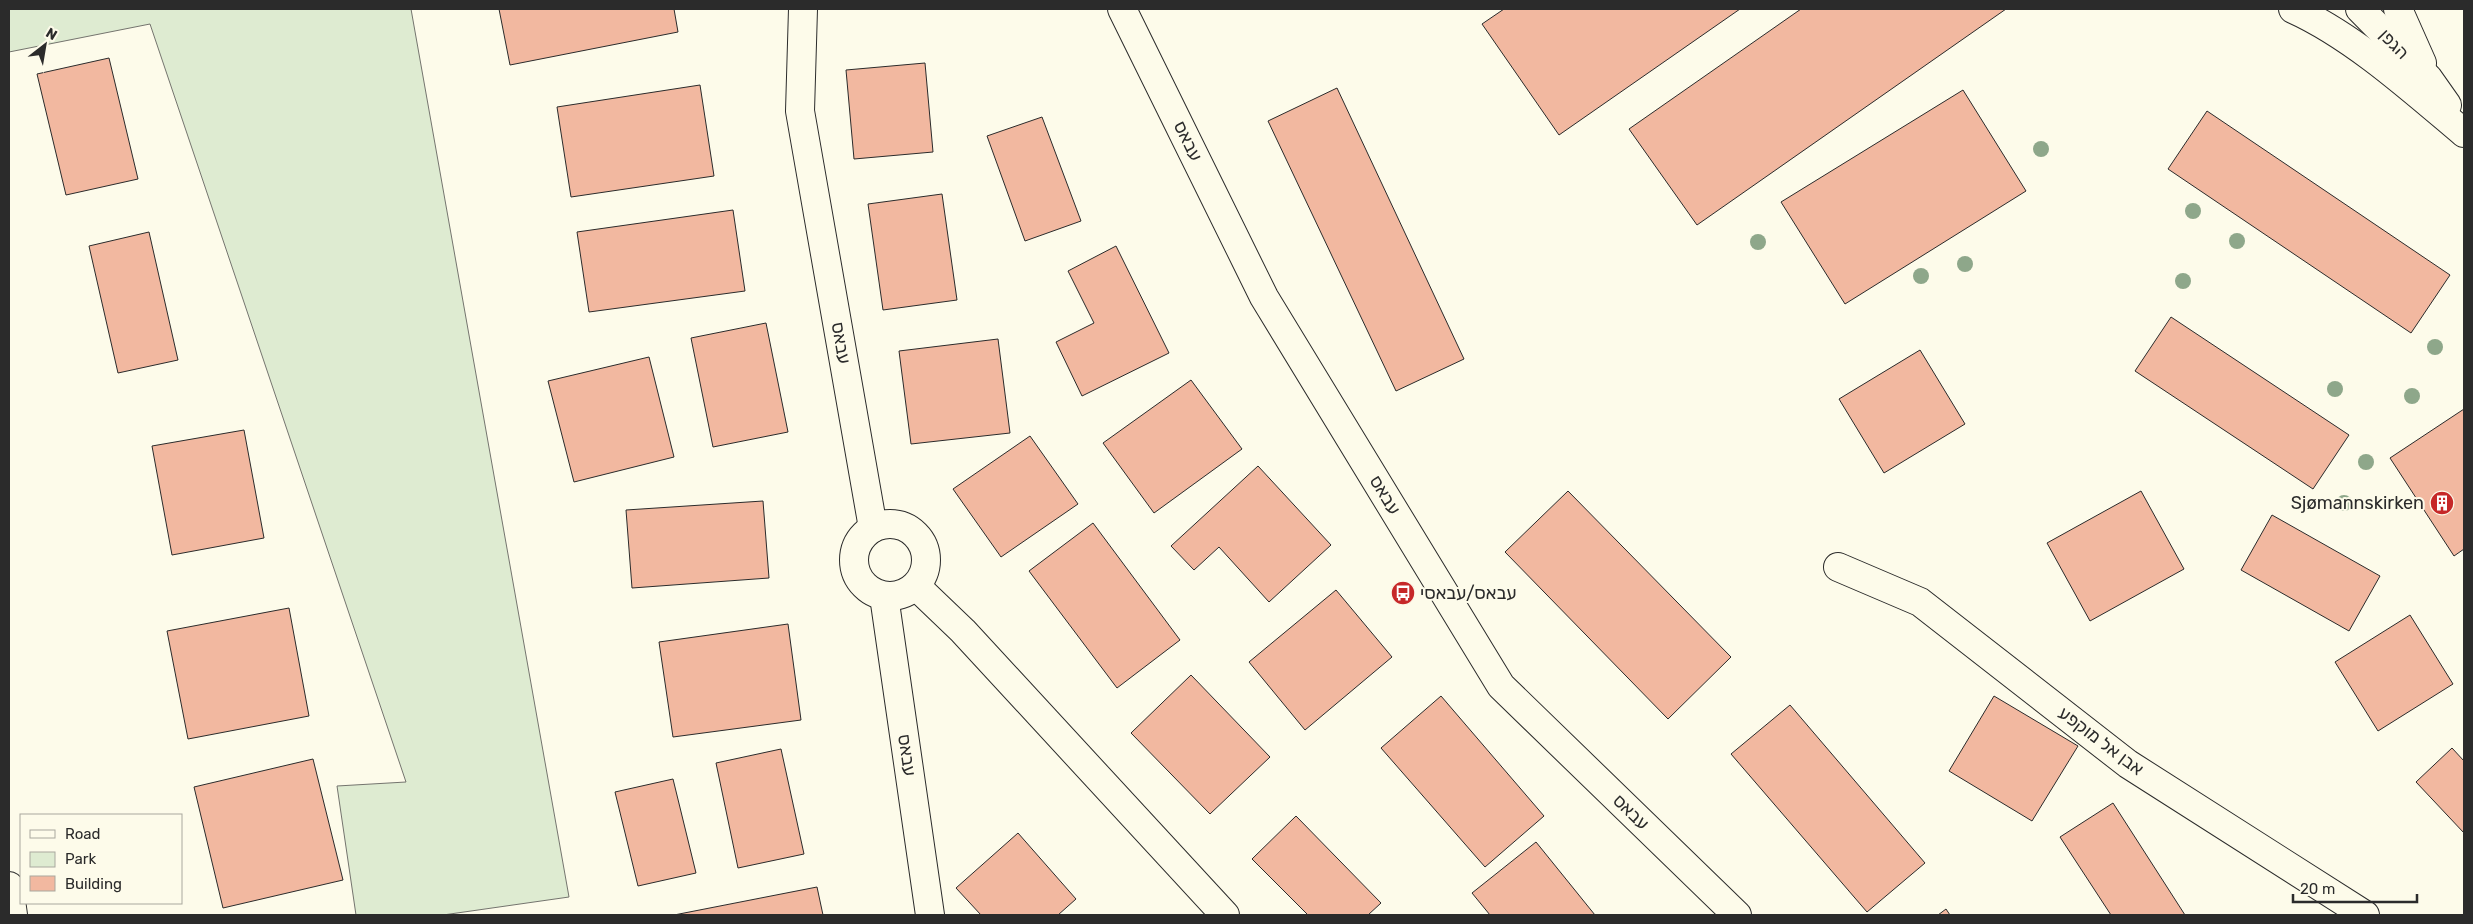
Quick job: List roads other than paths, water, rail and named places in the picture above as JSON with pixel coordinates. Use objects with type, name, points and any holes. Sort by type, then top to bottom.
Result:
[{"type":"street","name":"עבאס","points":[[804,9],[800,111],[873,528]]},
{"type":"street","name":"עבאס","points":[[1122,9],[1264,297],[1501,686],[1737,915]]},
{"type":"street","points":[[2293,9],[2336,33],[2384,68],[2464,133]]},
{"type":"street","name":"הגפן","points":[[2360,9],[2428,78],[2464,129]]},
{"type":"street","name":"הגפן","points":[[2398,9],[2428,78]]},
{"type":"street","points":[[885,523],[898,524],[910,529],[920,538],[926,550],[927,563],[923,576],[916,586],[895,596],[884,596],[871,591],[862,582],[855,565],[856,546],[863,535],[885,523]]},
{"type":"street","name":"אבן אל מוקפע","points":[[1838,567],[1920,602],[2128,764],[2365,915]]},
{"type":"street","points":[[916,586],[963,631],[1225,915]]},
{"type":"street","name":"עבאס","points":[[884,596],[930,915]]},
{"type":"street","points":[[9,886],[12,915]]},
{"type":"place","name":"Sjømannskirken","points":[[2442,503]]},
{"type":"place","name":"עבאס/עבאסי","points":[[1403,593]]}]
